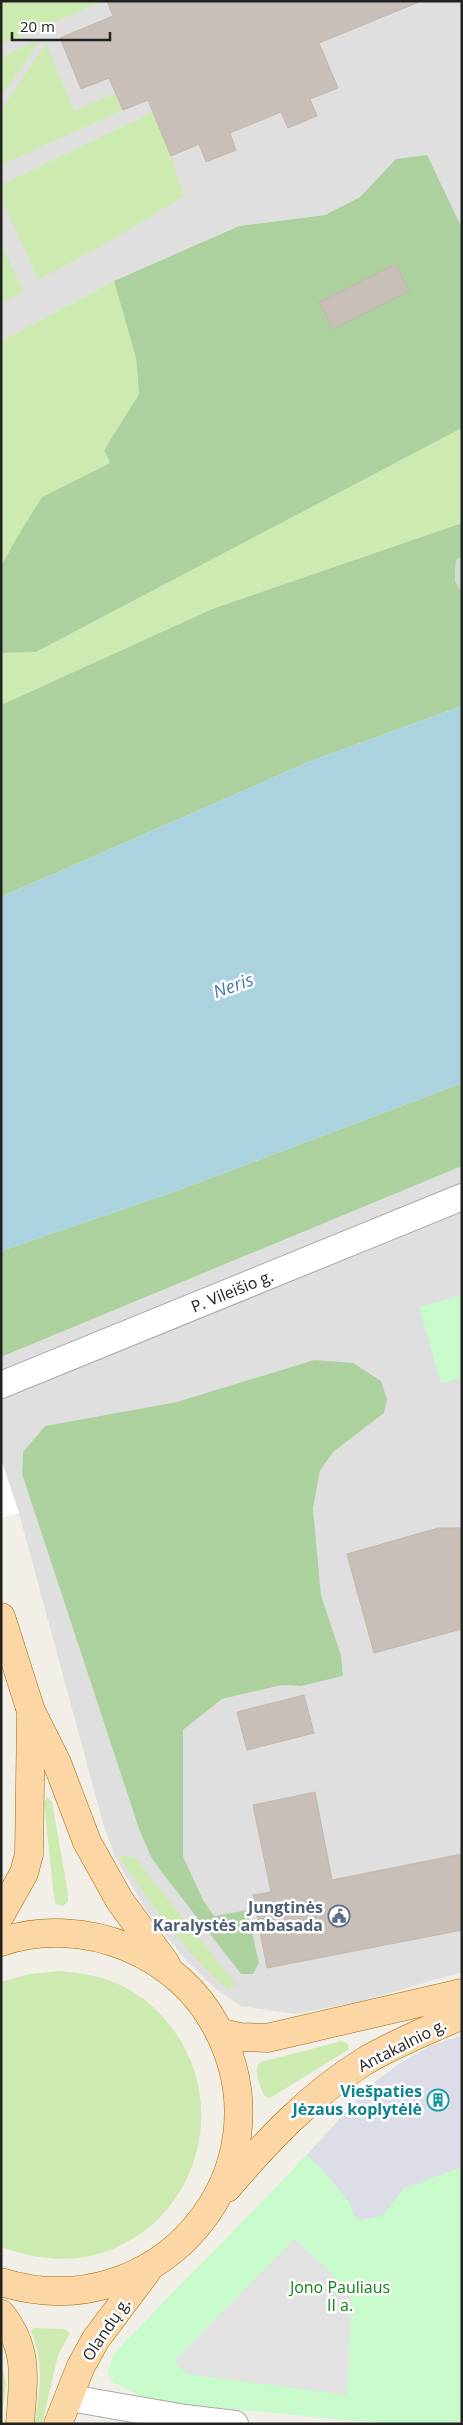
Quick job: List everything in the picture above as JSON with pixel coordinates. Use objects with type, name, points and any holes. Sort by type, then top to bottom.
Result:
[{"type":"main road","points":[[1,1617],[31,1710],[57,1764],[86,1842],[103,1874],[173,1973],[202,2003],[219,2032],[227,2050],[236,2080],[239,2112],[236,2143],[228,2174],[215,2203],[194,2232],[168,2256],[152,2266],[108,2285],[79,2291],[48,2292],[1,2282]]},
{"type":"main road","points":[[1,1914],[24,1873],[29,1854],[31,1710]]},
{"type":"main road","points":[[1,1942],[41,1934],[76,1934],[111,1940],[144,1954],[173,1973]]},
{"type":"main road","name":"Antakalnio g.","points":[[219,2032],[240,2037],[267,2038],[462,1993]]},
{"type":"main road","name":"Antakalnio g.","points":[[215,2203],[271,2138],[299,2110],[330,2086],[364,2062],[404,2041],[462,2015]]},
{"type":"main road","name":"Olandų g.","points":[[58,2424],[70,2398],[81,2366],[96,2338],[152,2266]]},
{"type":"main road","points":[[1,2314],[19,2344],[24,2368],[20,2424]]},
{"type":"street","name":"P. Vileišio g.","points":[[1,1384],[462,1197]]},
{"type":"street","points":[[70,2398],[185,2418],[235,2424]]},
{"type":"shaded area","points":[[1,1],[462,1],[462,228],[427,156],[397,159],[360,197],[325,215],[239,226],[114,281],[1,341]]},
{"type":"shaded area","points":[[462,1166],[462,1972],[362,2001],[295,2014],[240,2006],[211,1985],[184,1958],[146,1910],[115,1857],[103,1823],[19,1513],[1,1459],[1,1357]],"holes":[[[177,1402],[384,1413],[333,1452],[320,1471],[313,1508],[321,1595],[341,1655],[343,1676],[301,1686],[282,1685],[222,1699],[183,1730],[183,1856],[203,1900],[214,1917],[247,1910],[241,1974],[151,1857],[139,1829],[22,1474],[23,1453],[45,1426]]]},
{"type":"shaded area","points":[[462,2035],[462,2167],[403,2189],[382,2216],[357,2221],[349,2202],[324,2171],[307,2155],[372,2084],[399,2064],[430,2046]]},
{"type":"shaded area","points":[[295,2239],[352,2293],[347,2395],[187,2374],[174,2361]]},
{"type":"green space","points":[[1,1],[104,1],[1,45]]},
{"type":"green space","points":[[40,40],[1,98],[1,57]]},
{"type":"green space","points":[[46,43],[74,111],[116,93],[123,110],[1,165],[1,110]]},
{"type":"green space","points":[[153,112],[171,156],[184,196],[105,244],[38,280],[1,198],[1,185]]},
{"type":"green space","points":[[427,155],[462,228],[462,428],[36,652],[1,653],[1,567],[42,497],[110,463],[104,450],[139,394],[136,358],[114,281],[239,226],[325,215],[360,197],[396,159]]},
{"type":"green space","points":[[1,243],[23,291],[1,304]]},
{"type":"green space","points":[[114,281],[136,358],[139,394],[104,450],[110,463],[42,497],[1,567],[1,341]]},
{"type":"green space","points":[[462,428],[462,523],[212,609],[1,705],[1,653],[36,652]]},
{"type":"green space","points":[[462,523],[462,556],[456,561],[455,581],[462,592],[462,706],[311,761],[1,897],[1,705],[212,609]]},
{"type":"green space","points":[[462,556],[462,592],[455,581],[456,560]]},
{"type":"green space","points":[[462,1083],[462,1166],[1,1357],[1,1251],[179,1190]]},
{"type":"green space","points":[[462,1295],[462,1378],[441,1383],[419,1307]]},
{"type":"green space","points":[[314,1360],[353,1363],[381,1381],[387,1399],[384,1413],[333,1452],[320,1471],[313,1508],[321,1595],[341,1655],[343,1676],[301,1686],[282,1685],[222,1699],[183,1730],[183,1856],[203,1900],[214,1916],[247,1910],[259,1963],[253,1974],[241,1974],[151,1857],[139,1829],[22,1474],[23,1452],[45,1426],[177,1402]]},
{"type":"green space","points":[[47,1797],[52,1802],[68,1893],[68,1902],[63,1906],[56,1904],[54,1898],[44,1803]]},
{"type":"green space","points":[[118,1856],[134,1857],[236,1984],[229,1989],[183,1944]]},
{"type":"green space","points":[[59,1971],[89,1975],[111,1981],[135,1993],[163,2017],[175,2032],[192,2065],[200,2100],[200,2135],[191,2168],[175,2199],[152,2225],[122,2245],[86,2257],[54,2259],[33,2256],[1,2247],[1,1982],[29,1974]]},
{"type":"green space","name":"Jono Pauliaus II a.","points":[[462,2035],[462,2424],[388,2424],[150,2401],[113,2382],[108,2373],[113,2356],[117,2350],[282,2181],[372,2084],[399,2064],[430,2046]]},
{"type":"green space","points":[[342,2041],[349,2045],[348,2050],[270,2098],[264,2096],[257,2073],[258,2065],[261,2062]]},
{"type":"green space","points":[[33,2328],[65,2329],[70,2333],[58,2355],[42,2424],[34,2424],[40,2388],[40,2366],[31,2331]]},
{"type":"green space","points":[[1,2363],[6,2383],[1,2424]]},
{"type":"water","name":"Neris","points":[[462,706],[462,1083],[179,1190],[1,1251],[1,897],[311,761]]},
{"type":"pier","points":[[1,1459],[19,1513],[1,1518]]},
{"type":"building","points":[[107,1],[419,2],[319,43],[338,88],[310,99],[317,116],[288,128],[281,112],[230,133],[236,150],[206,162],[199,144],[171,156],[148,100],[123,110],[109,78],[81,89],[60,38],[113,16]]},
{"type":"building","points":[[396,264],[409,291],[333,329],[319,302]]},
{"type":"building","points":[[438,1528],[462,1528],[462,1629],[374,1653],[347,1554]]},
{"type":"building","points":[[304,1695],[314,1733],[247,1750],[237,1712]]},
{"type":"building","points":[[315,1792],[332,1880],[462,1854],[462,1930],[267,1968],[253,1895],[271,1892],[253,1805]]},
{"type":"place","name":"Jungtinės Karalystės ambasada","points":[[339,1916]]},
{"type":"place","name":"Viešpaties Jėzaus koplytėlė","points":[[438,2100]]}]
